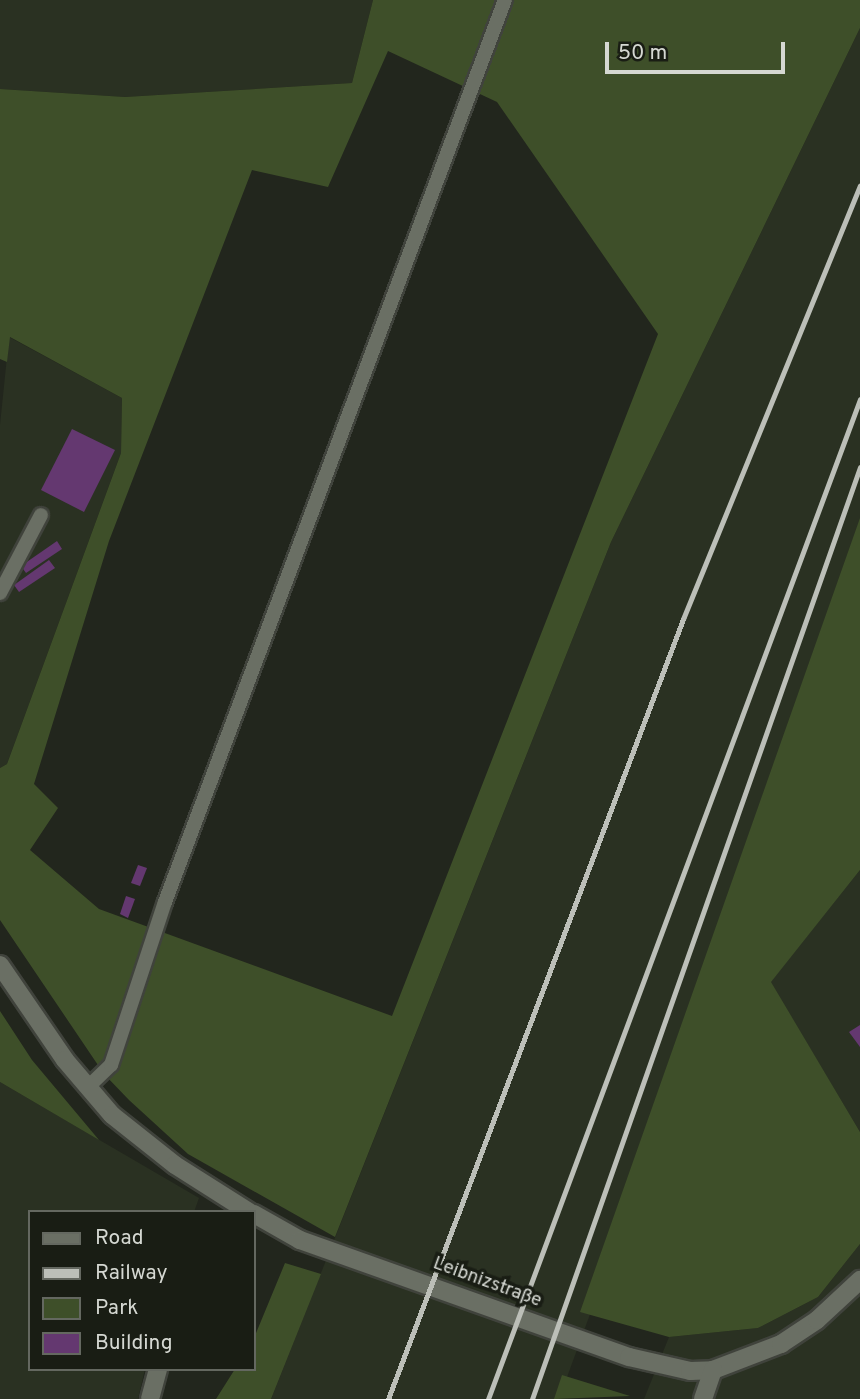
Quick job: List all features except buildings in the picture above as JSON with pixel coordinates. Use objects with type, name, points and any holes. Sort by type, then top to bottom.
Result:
[{"type":"street","points":[[0,965],[88,1087],[112,1115],[237,1209]]},
{"type":"street","name":"Leibnizstraße","points":[[256,1215],[300,1240],[629,1357],[690,1371],[713,1370],[780,1344],[817,1320],[860,1280]]},
{"type":"street","points":[[703,1399],[713,1370]]},
{"type":"street","points":[[150,1399],[157,1371]]},
{"type":"lane","points":[[88,1087],[111,1065],[165,902],[505,0]]},
{"type":"lane","points":[[0,593],[41,515]]},
{"type":"shaded area","points":[[0,0],[373,0],[352,83],[125,97],[0,89]]},
{"type":"shaded area","points":[[860,28],[860,577],[559,1399],[271,1399],[611,542]]},
{"type":"shaded area","points":[[9,337],[122,398],[121,453],[7,764],[0,768],[0,425]]},
{"type":"shaded area","points":[[860,870],[860,1132],[770,982]]},
{"type":"shaded area","points":[[0,1082],[199,1198],[195,1210],[28,1210],[28,1371],[145,1371],[138,1399],[0,1399]]},
{"type":"shaded area","points":[[860,1244],[860,1399],[644,1399],[669,1337],[758,1328],[818,1297]]},
{"type":"green space","points":[[373,0],[860,0],[860,28],[611,542],[335,1237],[188,1154],[129,1100],[104,1074],[0,920],[0,768],[7,764],[121,453],[122,398],[10,337],[7,362],[0,359],[0,89],[125,97],[352,83]],"holes":[[[388,51],[497,102],[658,334],[392,1016],[99,909],[30,850],[58,808],[34,784],[109,541],[252,170],[328,187]]]},
{"type":"green space","points":[[860,518],[860,870],[771,982],[860,1132],[860,1244],[818,1297],[758,1328],[669,1337],[580,1312]]},
{"type":"green space","points":[[0,1011],[32,1060],[99,1140],[0,1082]]},
{"type":"green space","points":[[285,1263],[321,1274],[271,1399],[216,1399],[234,1371],[256,1371],[256,1333]]},
{"type":"green space","points":[[562,1375],[630,1396],[554,1399]]},
{"type":"railway","points":[[388,1399],[683,619],[860,186]]},
{"type":"railway","points":[[488,1399],[860,399]]},
{"type":"railway","points":[[532,1399],[860,467]]}]
